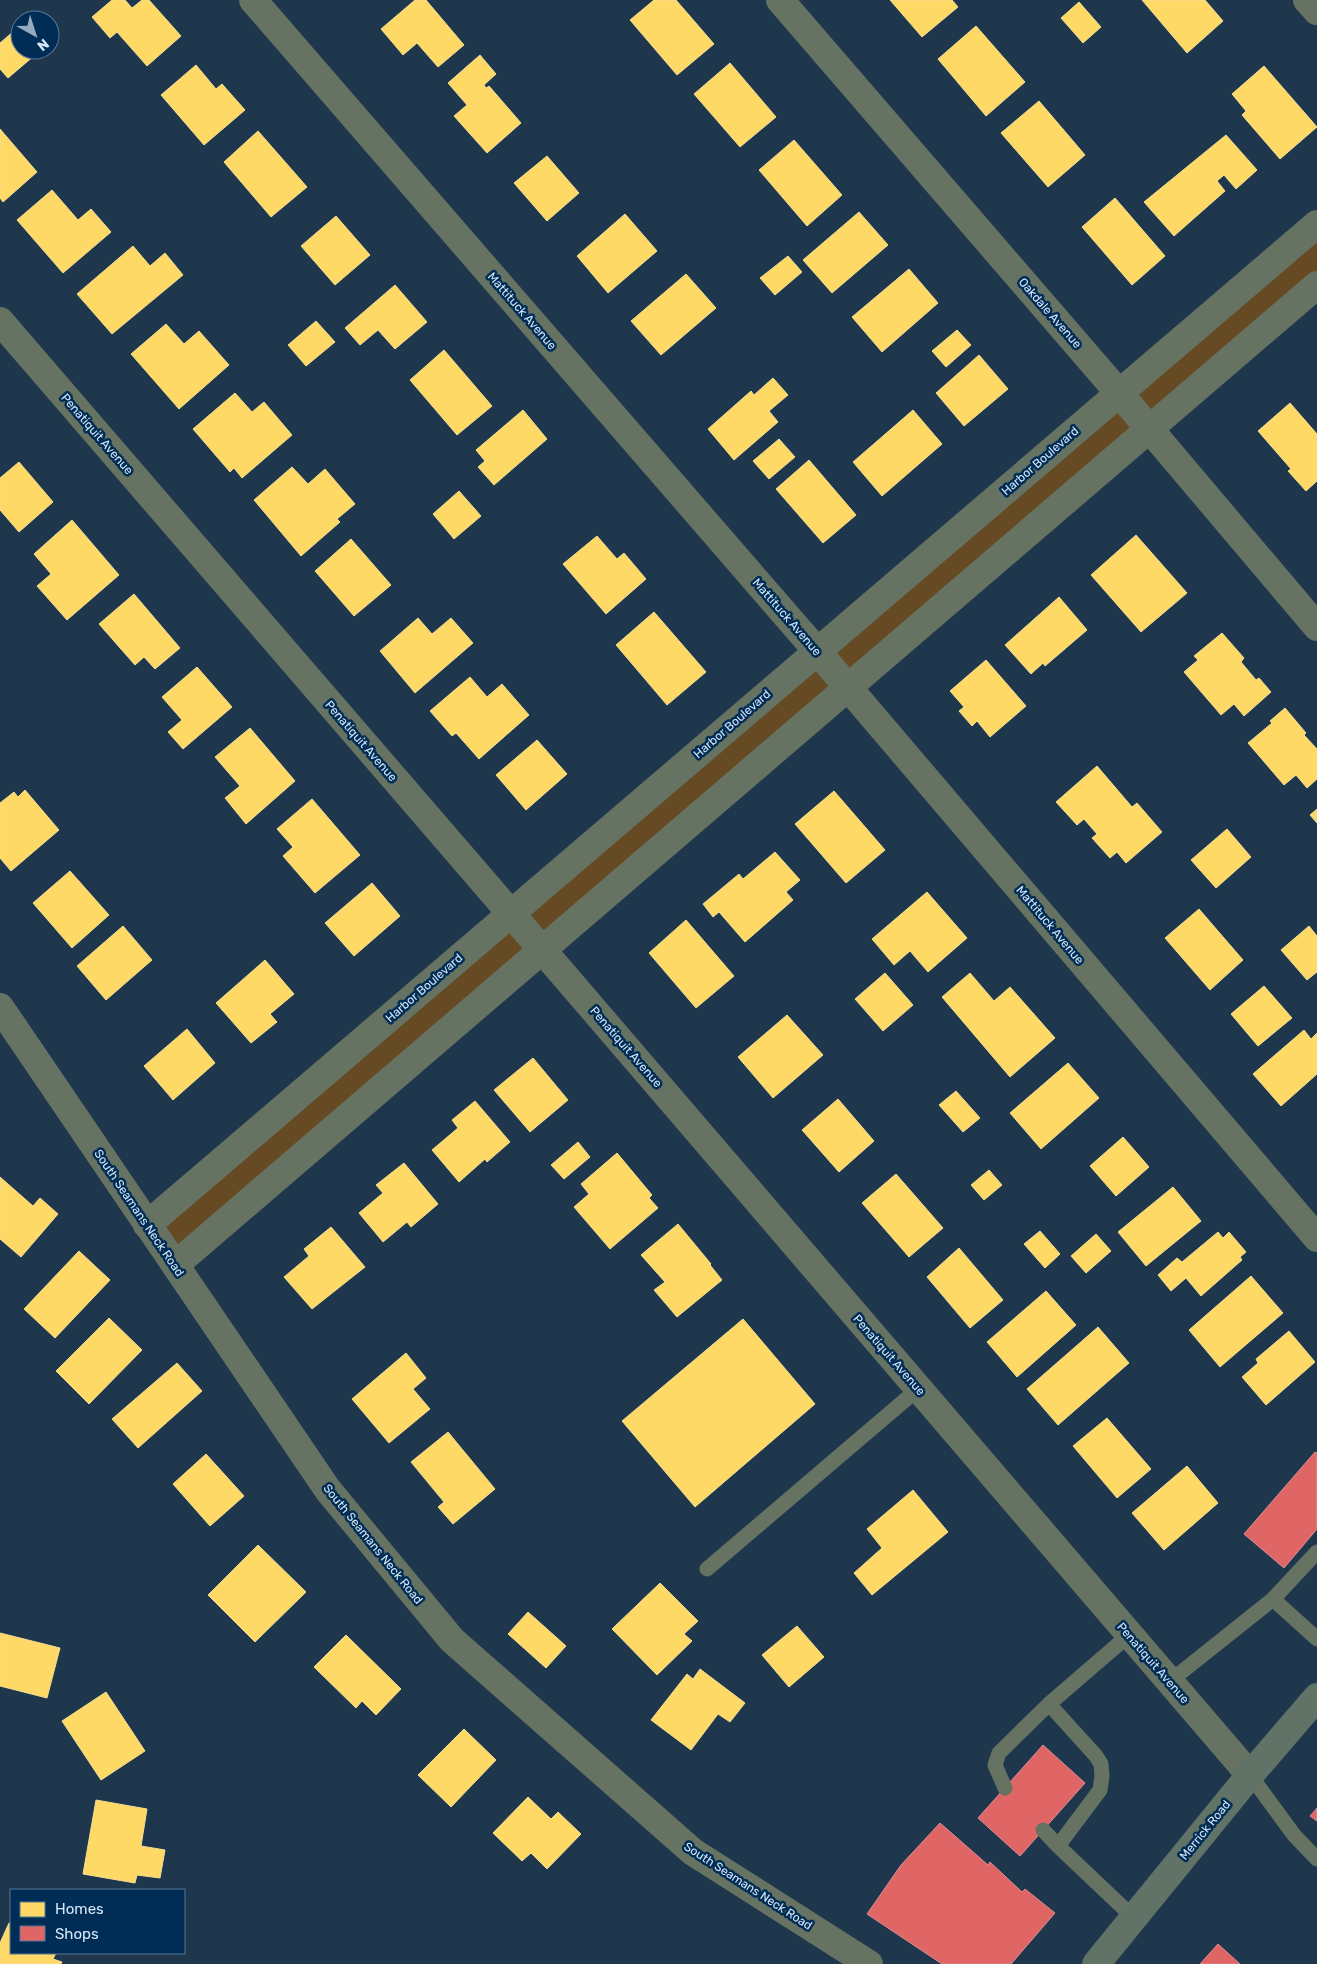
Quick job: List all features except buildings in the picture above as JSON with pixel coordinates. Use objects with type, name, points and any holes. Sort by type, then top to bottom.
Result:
[{"type":"main road","name":"Merrick Road","points":[[1096,1964],[1317,1697]]},
{"type":"street","name":"Mattituck Avenue","points":[[253,0],[848,688],[1317,1238]]},
{"type":"street","name":"Oakdale Avenue","points":[[780,0],[1119,393],[1317,627]]},
{"type":"street","points":[[1307,0],[1317,11]]},
{"type":"street","name":"Harbor Boulevard","points":[[147,1225],[1317,224]]},
{"type":"street","points":[[174,1265],[1317,285]]},
{"type":"street","name":"Penatiquit Avenue","points":[[0,321],[1250,1776]]},
{"type":"street","name":"South Seamans Neck Road","points":[[0,1007],[328,1490],[452,1640],[693,1852],[870,1964]]},
{"type":"lane","points":[[707,1569],[918,1389]]},
{"type":"lane","points":[[1169,1682],[1273,1599],[1317,1552]]},
{"type":"lane","points":[[1273,1599],[1317,1639]]},
{"type":"lane","points":[[1005,1788],[995,1765],[999,1753],[1049,1704],[1129,1635]]},
{"type":"lane","points":[[1049,1704],[1096,1756],[1101,1764],[1102,1776],[1100,1790],[1058,1846]]},
{"type":"lane","points":[[1250,1776],[1294,1835],[1317,1859]]},
{"type":"lane","points":[[1043,1830],[1134,1918]]},
{"type":"shaded area","points":[[1317,231],[1317,278],[1152,420],[1128,393]]},
{"type":"shaded area","points":[[1119,402],[1142,428],[849,680],[825,654]]},
{"type":"shaded area","points":[[814,662],[837,689],[544,941],[521,914]]},
{"type":"shaded area","points":[[508,925],[531,952],[178,1253],[157,1226]]}]
